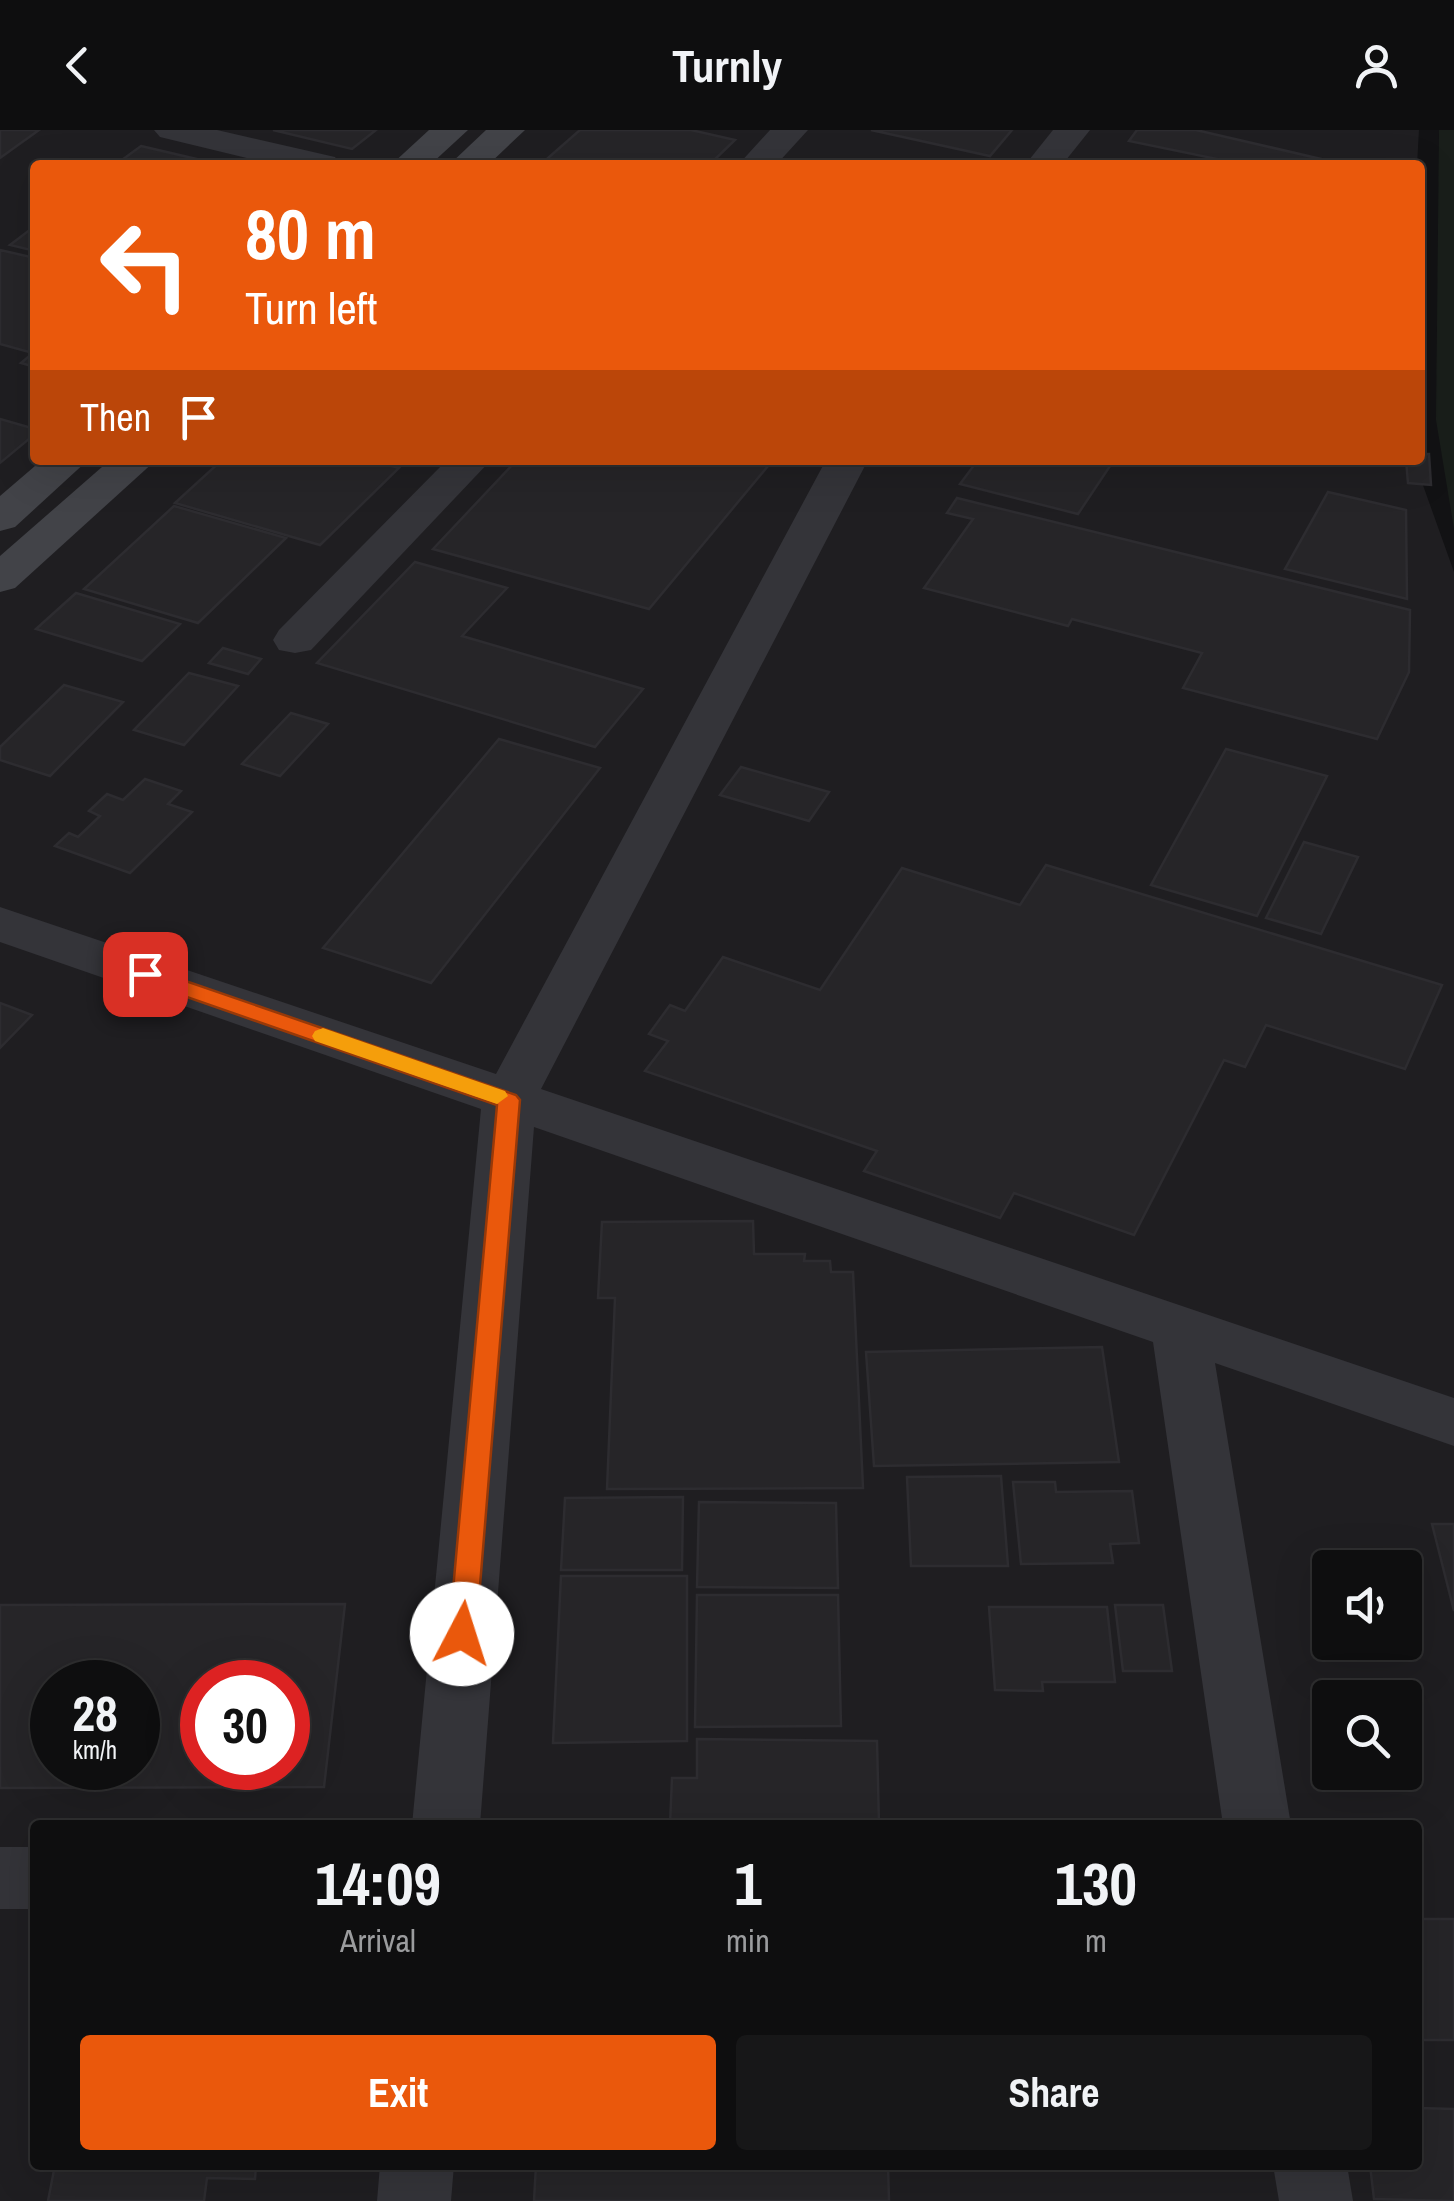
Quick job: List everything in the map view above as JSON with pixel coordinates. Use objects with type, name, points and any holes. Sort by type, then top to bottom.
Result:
[{"type":"main road","points":[[415,160],[450,130]]},
{"type":"main road","points":[[473,160],[506,130]]},
{"type":"main road","points":[[0,518],[61,465]]},
{"type":"main road","points":[[0,580],[128,465]]},
{"type":"street","points":[[172,130],[301,160]]},
{"type":"street","points":[[761,160],[790,130]]},
{"type":"street","points":[[1047,160],[1072,130]]},
{"type":"street","points":[[295,640],[465,465]]},
{"type":"street","points":[[446,1820],[508,1100],[844,465]]},
{"type":"street","points":[[0,924],[1454,1422]]},
{"type":"street","points":[[1180,1328],[1257,1820]]},
{"type":"street","points":[[0,1878],[30,1878]]},
{"type":"street","points":[[414,2201],[417,2170]]},
{"type":"street","points":[[1311,2170],[1316,2201]]},
{"type":"shaded area","points":[[0,130],[1419,130],[1417,160],[30,160],[30,465],[1416,465],[1454,572],[1454,2201],[0,2201]]},
{"type":"shaded area","points":[[1439,130],[1454,130],[1454,529],[1436,420]]},
{"type":"building","points":[[0,130],[39,130],[0,158]]},
{"type":"building","points":[[273,130],[376,130],[352,149]]},
{"type":"building","points":[[580,130],[691,130],[735,140],[714,160],[546,160]]},
{"type":"building","points":[[871,130],[1012,130],[990,156]]},
{"type":"building","points":[[1137,130],[1196,130],[1325,160],[1222,160],[1129,141]]},
{"type":"building","points":[[141,146],[201,160],[122,160]]},
{"type":"building","points":[[30,230],[30,250],[10,245]]},
{"type":"building","points":[[0,250],[30,257],[30,352],[0,344]]},
{"type":"building","points":[[0,419],[30,428],[30,438],[0,463]]},
{"type":"building","points":[[1425,454],[1429,454],[1431,485],[1408,483],[1406,465],[1425,465]]},
{"type":"building","points":[[217,465],[399,468],[320,545],[175,503]]},
{"type":"building","points":[[512,465],[769,465],[649,609],[433,549]]},
{"type":"building","points":[[974,465],[1111,465],[1078,514],[960,484]]},
{"type":"building","points":[[1328,492],[1406,510],[1407,599],[1285,569]]},
{"type":"building","points":[[957,498],[1410,610],[1409,672],[1377,739],[1183,688],[1202,653],[1072,619],[1068,626],[924,588],[973,519],[947,513]]},
{"type":"building","points":[[174,506],[286,538],[198,623],[84,589]]},
{"type":"building","points":[[415,562],[507,588],[462,636],[643,689],[595,747],[317,663]]},
{"type":"building","points":[[76,593],[180,624],[142,661],[36,629]]},
{"type":"building","points":[[223,648],[261,659],[248,674],[209,663]]},
{"type":"building","points":[[189,673],[238,686],[184,745],[134,730]]},
{"type":"building","points":[[64,685],[123,702],[50,776],[0,760],[0,747]]},
{"type":"building","points":[[291,713],[328,724],[280,776],[242,764]]},
{"type":"building","points":[[499,739],[600,768],[431,983],[323,948]]},
{"type":"building","points":[[1226,749],[1327,776],[1257,916],[1151,885]]},
{"type":"building","points":[[741,767],[829,792],[809,821],[720,795]]},
{"type":"building","points":[[145,779],[181,791],[168,804],[192,812],[130,873],[55,846],[69,833],[78,837],[100,816],[89,811],[107,794],[123,800]]},
{"type":"building","points":[[1304,842],[1358,857],[1321,934],[1266,918]]},
{"type":"building","points":[[1046,865],[1442,985],[1405,1069],[1266,1025],[1245,1067],[1224,1060],[1134,1235],[1014,1193],[1000,1218],[864,1171],[877,1151],[645,1071],[668,1041],[649,1034],[670,1005],[685,1011],[723,957],[820,990],[902,868],[1020,905]]},
{"type":"building","points":[[0,1003],[32,1015],[0,1048]]},
{"type":"building","points":[[753,1221],[754,1254],[805,1254],[804,1261],[830,1261],[831,1272],[853,1272],[863,1488],[607,1489],[615,1298],[598,1298],[602,1222]]},
{"type":"building","points":[[1102,1347],[1119,1462],[874,1466],[866,1352]]},
{"type":"building","points":[[1001,1476],[1008,1566],[911,1566],[907,1477]]},
{"type":"building","points":[[1013,1482],[1055,1482],[1056,1492],[1132,1491],[1139,1543],[1110,1544],[1113,1563],[1021,1564]]},
{"type":"building","points":[[683,1497],[682,1570],[561,1570],[565,1498]]},
{"type":"building","points":[[699,1502],[836,1503],[838,1588],[697,1587]]},
{"type":"building","points":[[1432,1524],[1454,1524],[1454,1611]]},
{"type":"building","points":[[561,1576],[687,1576],[687,1741],[553,1743]]},
{"type":"building","points":[[697,1595],[838,1595],[841,1726],[695,1727]]},
{"type":"building","points":[[345,1604],[324,1787],[310,1787],[310,1660],[180,1660],[180,1787],[160,1788],[160,1660],[30,1660],[30,1788],[0,1788],[0,1605]]},
{"type":"building","points":[[1115,1605],[1163,1605],[1172,1671],[1123,1671]]},
{"type":"building","points":[[989,1607],[1107,1607],[1115,1682],[1042,1682],[1043,1691],[995,1690]]},
{"type":"building","points":[[697,1739],[877,1741],[879,1820],[670,1820],[672,1778],[697,1778]]},
{"type":"building","points":[[1422,1919],[1454,1919],[1454,2040],[1422,2040]]},
{"type":"building","points":[[1422,2108],[1454,2109],[1454,2201],[1374,2199],[1371,2170],[1422,2170]]},
{"type":"building","points":[[54,2170],[256,2170],[255,2179],[207,2178],[204,2201],[48,2201]]},
{"type":"building","points":[[536,2170],[888,2170],[889,2201],[534,2201]]},
{"type":"slow traffic","points":[[323,1036],[497,1096]]},
{"type":"route","points":[[145,974],[508,1100],[462,1634]]}]
